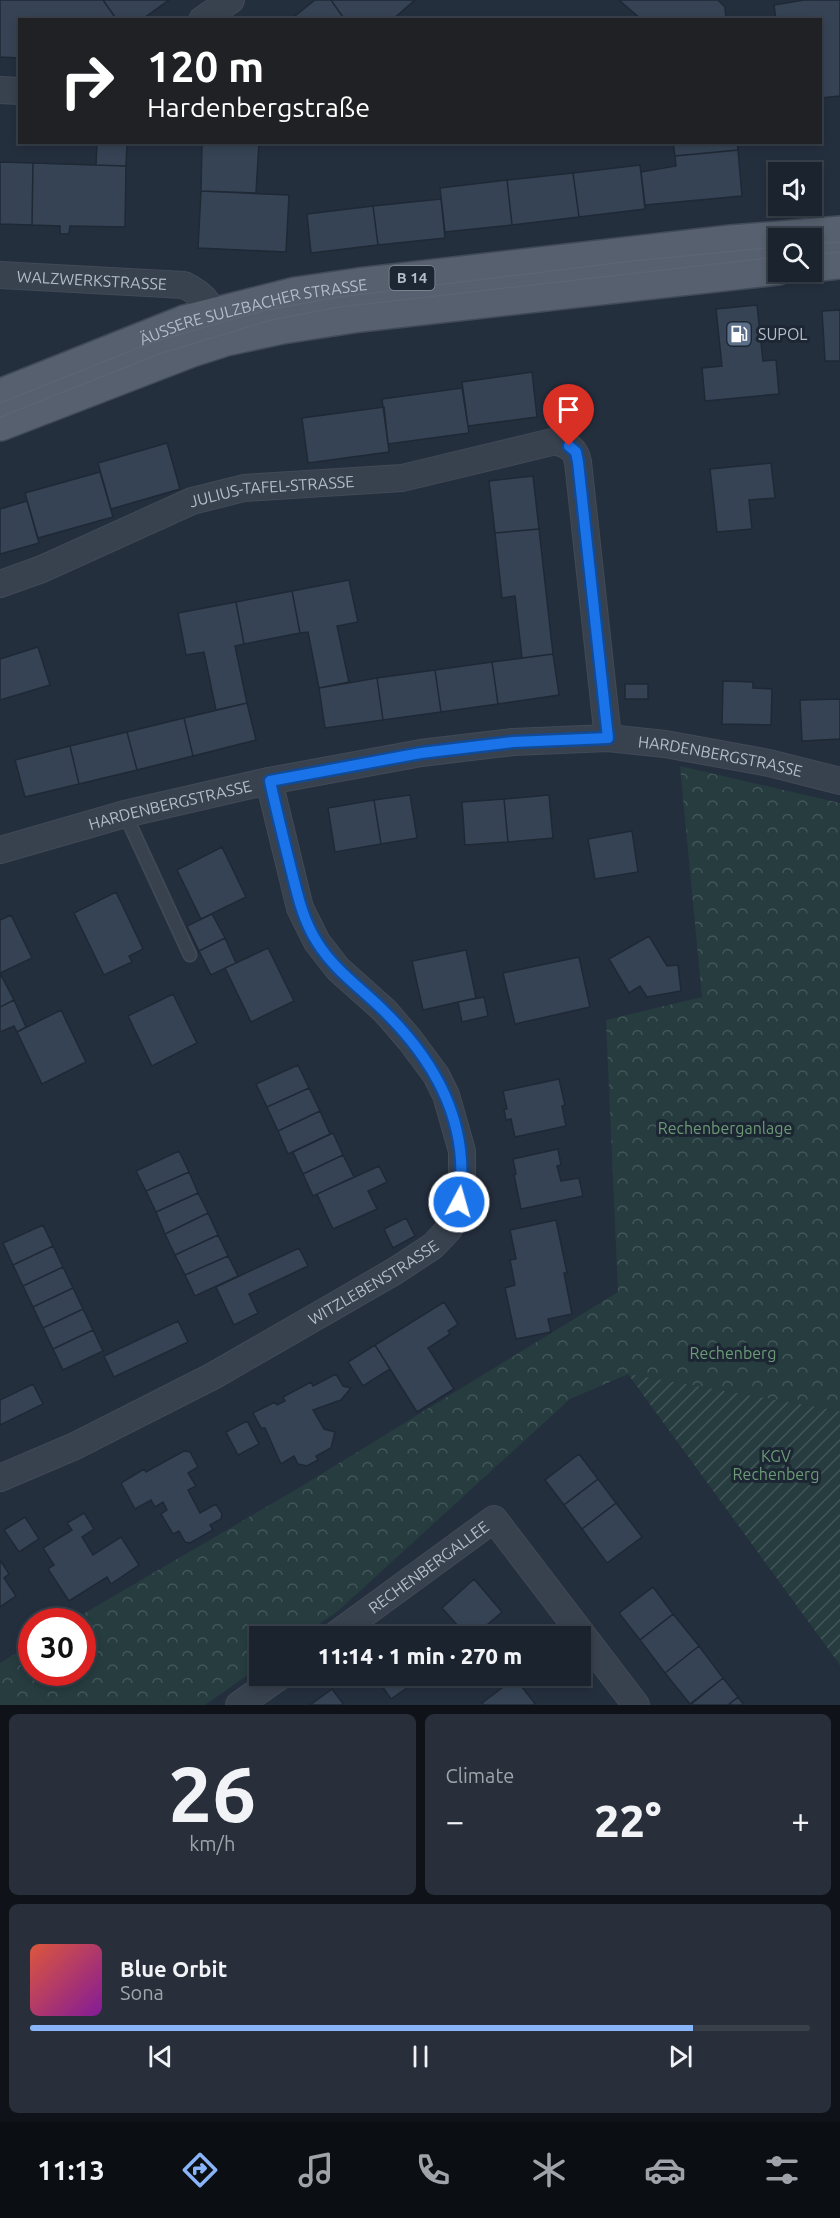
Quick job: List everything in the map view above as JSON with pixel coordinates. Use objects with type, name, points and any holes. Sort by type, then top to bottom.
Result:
[{"type":"main road","name":"ÄUSSERE SULZBACHER STRASSE","points":[[0,424],[123,375],[218,327],[296,294],[731,242],[840,233]]},
{"type":"main road","points":[[822,264],[840,262]]},
{"type":"main road","name":"ÄUSSERE SULZBACHER STRASSE","points":[[0,396],[185,322],[218,327],[293,324],[768,269]]},
{"type":"street","points":[[205,18],[231,0]]},
{"type":"street","points":[[0,90],[18,91]]},
{"type":"street","name":"WALZWERKSTRASSE","points":[[0,275],[184,285],[200,293],[218,327]]},
{"type":"street","name":"JULIUS-TAFEL-STRASSE","points":[[0,584],[42,569],[192,501],[244,488],[402,477],[556,441],[569,446],[576,452],[578,462],[608,738]]},
{"type":"street","name":"HARDENBERGSTRASSE","points":[[0,850],[125,814],[270,781],[433,752],[513,742],[608,738],[665,744],[737,757],[840,781]]},
{"type":"street","name":"WITZLEBENSTRASSE","points":[[0,1478],[75,1446],[213,1376],[395,1271],[432,1245],[449,1229],[459,1202],[462,1150],[446,1095],[436,1075],[410,1040],[385,1011],[338,969],[317,942],[300,908],[270,781]]},
{"type":"street","name":"RECHENBERGALLEE","points":[[348,1626],[494,1519],[576,1626]]},
{"type":"street","name":"RECHENBERGALLEE","points":[[591,1646],[636,1705]]},
{"type":"street","points":[[239,1705],[266,1686]]},
{"type":"lane","points":[[125,814],[190,955]]},
{"type":"green space","name":"Rechenberganlage","points":[[680,766],[840,803],[840,1411],[628,1374],[570,1399],[338,1611],[316,1626],[249,1626],[249,1674],[205,1705],[0,1705],[0,1663],[18,1652],[18,1686],[96,1686],[96,1608],[93,1608],[297,1489],[618,1292],[606,1020],[702,997]]},
{"type":"green space","name":"KGV Rechenberg","points":[[628,1374],[840,1411],[840,1665]]},
{"type":"building","points":[[0,0],[103,0],[116,18],[18,18],[18,58],[0,57]]},
{"type":"building","points":[[103,0],[169,0],[144,18],[116,18]]},
{"type":"building","points":[[315,0],[331,0],[344,18],[292,18]]},
{"type":"building","points":[[331,0],[415,0],[394,18],[344,18]]},
{"type":"building","points":[[619,0],[718,0],[725,7],[726,18],[640,18]]},
{"type":"building","points":[[804,0],[840,0],[840,96],[822,98],[822,18],[776,18],[774,5]]},
{"type":"building","points":[[97,144],[127,144],[126,166],[96,165]]},
{"type":"building","points":[[202,144],[259,144],[256,193],[201,191]]},
{"type":"building","points":[[673,144],[737,144],[738,150],[675,156]]},
{"type":"building","points":[[738,150],[742,196],[645,205],[641,172],[676,166],[675,156]]},
{"type":"building","points":[[0,162],[33,163],[32,225],[0,224]]},
{"type":"building","points":[[33,163],[126,166],[125,227],[70,226],[69,234],[60,234],[60,226],[32,225]]},
{"type":"building","points":[[640,165],[645,209],[579,217],[573,173]]},
{"type":"building","points":[[573,173],[579,217],[512,225],[507,180]]},
{"type":"building","points":[[507,180],[512,225],[445,232],[440,188]]},
{"type":"building","points":[[201,191],[289,195],[286,252],[198,248]]},
{"type":"building","points":[[441,199],[445,238],[378,245],[373,206]]},
{"type":"building","points":[[373,206],[378,245],[311,253],[307,214]]},
{"type":"building","points":[[757,305],[763,361],[776,360],[779,394],[705,401],[702,368],[722,366],[716,309]]},
{"type":"building","points":[[840,310],[840,361],[825,361],[822,311]]},
{"type":"building","points":[[532,372],[537,417],[468,426],[462,382]]},
{"type":"building","points":[[462,388],[469,433],[388,444],[382,399]]},
{"type":"building","points":[[384,407],[389,452],[308,463],[302,418]]},
{"type":"building","points":[[167,443],[180,489],[111,509],[98,463]]},
{"type":"building","points":[[771,463],[775,498],[749,500],[752,529],[717,532],[710,469]]},
{"type":"building","points":[[100,472],[113,517],[38,538],[25,493]]},
{"type":"building","points":[[533,476],[539,529],[495,533],[489,481]]},
{"type":"building","points":[[27,501],[39,543],[0,554],[0,509]]},
{"type":"building","points":[[539,529],[553,654],[522,658],[515,596],[502,598],[495,533]]},
{"type":"building","points":[[349,580],[358,622],[337,626],[349,682],[319,688],[308,632],[300,633],[292,591]]},
{"type":"building","points":[[292,591],[300,633],[244,644],[236,602]]},
{"type":"building","points":[[236,602],[244,644],[235,646],[247,703],[216,710],[204,652],[186,655],[178,613]]},
{"type":"building","points":[[38,647],[50,685],[0,700],[0,659]]},
{"type":"building","points":[[553,654],[559,695],[498,704],[492,662]]},
{"type":"building","points":[[492,662],[498,704],[441,712],[435,670]]},
{"type":"building","points":[[435,670],[441,712],[383,720],[377,678]]},
{"type":"building","points":[[377,678],[383,720],[325,728],[319,688]]},
{"type":"building","points":[[723,681],[753,682],[753,688],[772,689],[771,725],[722,724]]},
{"type":"building","points":[[625,684],[648,684],[648,699],[625,699]]},
{"type":"building","points":[[840,699],[840,739],[802,741],[800,700]]},
{"type":"building","points":[[247,703],[256,740],[193,756],[184,718]]},
{"type":"building","points":[[184,718],[193,756],[137,770],[127,732]]},
{"type":"building","points":[[127,732],[137,770],[79,784],[70,746]]},
{"type":"building","points":[[70,746],[79,784],[25,797],[15,760]]},
{"type":"building","points":[[410,795],[417,838],[381,844],[374,800]]},
{"type":"building","points":[[549,795],[553,838],[508,842],[504,799]]},
{"type":"building","points":[[504,799],[508,842],[465,845],[462,802]]},
{"type":"building","points":[[374,800],[381,844],[335,852],[328,808]]},
{"type":"building","points":[[632,831],[638,872],[595,879],[588,839]]},
{"type":"building","points":[[222,847],[246,897],[201,919],[177,870]]},
{"type":"building","points":[[116,892],[143,949],[129,956],[132,962],[104,975],[74,913]]},
{"type":"building","points":[[212,914],[225,938],[199,951],[187,926]]},
{"type":"building","points":[[11,915],[32,958],[0,973],[0,920]]},
{"type":"building","points":[[649,936],[667,966],[678,965],[681,991],[647,997],[640,986],[629,993],[609,959]]},
{"type":"building","points":[[225,938],[236,963],[211,975],[199,951]]},
{"type":"building","points":[[268,948],[294,1001],[251,1022],[225,968]]},
{"type":"building","points":[[466,950],[476,998],[423,1010],[412,961]]},
{"type":"building","points":[[579,957],[590,1007],[515,1024],[503,973]]},
{"type":"building","points":[[0,973],[14,1000],[0,1007]]},
{"type":"building","points":[[173,994],[197,1043],[152,1066],[128,1016]]},
{"type":"building","points":[[484,997],[488,1016],[462,1022],[458,1002]]},
{"type":"building","points":[[14,1000],[26,1027],[17,1032],[14,1026],[0,1032],[0,1007]]},
{"type":"building","points":[[61,1010],[86,1062],[42,1084],[17,1032]]},
{"type":"building","points":[[298,1065],[309,1088],[267,1107],[256,1084]]},
{"type":"building","points":[[559,1079],[565,1105],[562,1106],[566,1126],[515,1137],[511,1119],[506,1120],[504,1109],[507,1109],[503,1091]]},
{"type":"building","points":[[309,1088],[320,1111],[278,1131],[267,1107]]},
{"type":"building","points":[[320,1111],[330,1134],[288,1154],[278,1131]]},
{"type":"building","points":[[333,1133],[343,1155],[303,1174],[293,1152]]},
{"type":"building","points":[[558,1149],[561,1165],[557,1166],[561,1181],[579,1178],[583,1196],[521,1209],[513,1159]]},
{"type":"building","points":[[179,1151],[189,1172],[146,1191],[136,1171]]},
{"type":"building","points":[[343,1155],[354,1177],[313,1196],[303,1174]]},
{"type":"building","points":[[379,1166],[387,1182],[368,1191],[377,1209],[333,1229],[317,1194]]},
{"type":"building","points":[[189,1172],[198,1193],[156,1212],[146,1191]]},
{"type":"building","points":[[198,1193],[208,1213],[165,1234],[156,1212]]},
{"type":"building","points":[[208,1213],[218,1235],[175,1255],[165,1234]]},
{"type":"building","points":[[406,1218],[415,1236],[393,1248],[384,1229]]},
{"type":"building","points":[[556,1220],[567,1273],[564,1273],[572,1314],[548,1319],[551,1332],[516,1339],[505,1288],[515,1285],[510,1260],[516,1259],[510,1230]]},
{"type":"building","points":[[43,1225],[53,1246],[13,1265],[3,1243]]},
{"type":"building","points":[[218,1235],[228,1256],[185,1275],[175,1255]]},
{"type":"building","points":[[53,1246],[63,1267],[23,1286],[13,1265]]},
{"type":"building","points":[[299,1248],[308,1266],[249,1294],[258,1313],[234,1325],[216,1287]]},
{"type":"building","points":[[228,1256],[238,1276],[195,1296],[185,1275]]},
{"type":"building","points":[[63,1267],[73,1288],[33,1307],[23,1286]]},
{"type":"building","points":[[73,1288],[83,1309],[43,1328],[33,1307]]},
{"type":"building","points":[[444,1302],[458,1324],[448,1331],[450,1334],[428,1348],[454,1389],[417,1412],[375,1345]]},
{"type":"building","points":[[83,1309],[93,1330],[53,1349],[43,1328]]},
{"type":"building","points":[[178,1321],[188,1342],[114,1377],[104,1356]]},
{"type":"building","points":[[93,1330],[103,1351],[63,1370],[53,1349]]},
{"type":"building","points":[[375,1345],[390,1369],[363,1386],[348,1362]]},
{"type":"building","points":[[336,1374],[343,1386],[351,1388],[341,1400],[313,1410],[324,1429],[335,1432],[331,1448],[316,1456],[318,1460],[307,1466],[298,1464],[294,1456],[281,1464],[265,1428],[261,1428],[253,1413],[275,1402],[277,1405],[285,1401],[283,1397],[311,1382],[313,1386]]},
{"type":"building","points":[[33,1384],[43,1404],[0,1425],[0,1400]]},
{"type":"building","points":[[247,1421],[259,1444],[238,1455],[226,1432]]},
{"type":"building","points":[[184,1451],[190,1452],[198,1467],[188,1473],[196,1486],[188,1490],[200,1513],[216,1504],[222,1514],[221,1519],[210,1525],[213,1530],[190,1543],[185,1542],[179,1531],[173,1534],[161,1514],[167,1510],[163,1502],[155,1507],[151,1500],[135,1509],[121,1483],[144,1469],[146,1472]]},
{"type":"building","points":[[579,1454],[598,1479],[564,1505],[545,1480]]},
{"type":"building","points":[[598,1479],[616,1503],[582,1529],[564,1505]]},
{"type":"building","points":[[616,1503],[642,1537],[607,1563],[582,1529]]},
{"type":"building","points":[[84,1513],[94,1529],[82,1537],[93,1555],[121,1537],[139,1565],[111,1584],[107,1577],[69,1601],[48,1569],[54,1565],[43,1548],[72,1530],[67,1523]]},
{"type":"building","points":[[25,1517],[39,1539],[19,1552],[4,1530]]},
{"type":"building","points":[[0,1560],[9,1574],[4,1578],[16,1596],[0,1607]]},
{"type":"building","points":[[474,1579],[502,1612],[486,1626],[458,1626],[442,1608]]},
{"type":"building","points":[[653,1587],[673,1614],[640,1640],[619,1613]]},
{"type":"building","points":[[673,1614],[699,1646],[665,1673],[640,1640]]},
{"type":"building","points":[[699,1646],[723,1678],[690,1704],[665,1673]]},
{"type":"building","points":[[723,1678],[738,1697],[728,1705],[690,1705]]},
{"type":"building","points":[[382,1686],[410,1686],[391,1699]]},
{"type":"building","points":[[504,1686],[521,1686],[536,1705],[484,1705],[482,1703]]},
{"type":"building","points":[[332,1689],[344,1705],[310,1705]]},
{"type":"building","points":[[738,1697],[744,1705],[728,1705]]},
{"type":"tram line","points":[[822,243],[840,242]]},
{"type":"tram line","points":[[0,403],[153,342],[266,310],[339,297],[632,261],[768,248]]},
{"type":"tram line","points":[[822,254],[840,252]]},
{"type":"tram line","points":[[0,417],[159,354],[271,320],[340,307],[768,258]]},
{"type":"place","name":"SUPOL","points":[[739,334]]},
{"type":"route","points":[[459,1202],[462,1150],[446,1095],[436,1075],[410,1040],[385,1011],[338,969],[317,942],[300,908],[270,781],[421,753],[513,742],[608,738],[578,462],[576,452],[569,446]]},
{"type":"park label","name":"Rechenberg","points":[[733,1353]]}]
